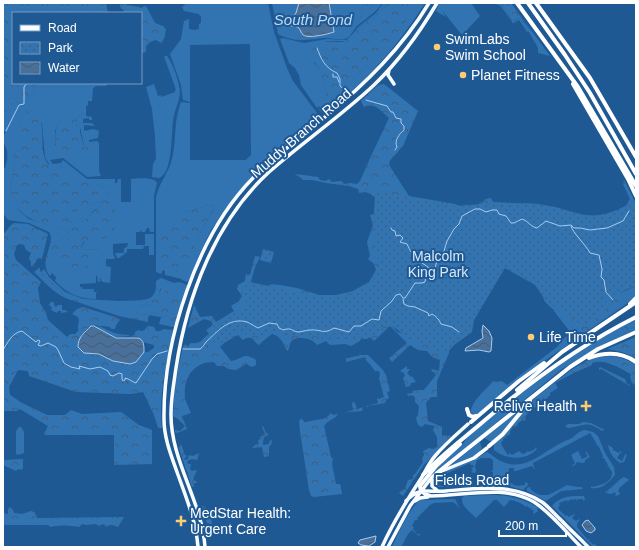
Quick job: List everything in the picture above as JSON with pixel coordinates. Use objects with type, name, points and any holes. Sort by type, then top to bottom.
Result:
[{"type":"highway","points":[[517,3],[578,87],[636,186]]},
{"type":"highway","points":[[528,3],[574,67],[636,174]]},
{"type":"highway","points":[[536,3],[590,78],[636,157]]},
{"type":"highway","points":[[564,68],[628,179],[636,196]]},
{"type":"highway","points":[[616,316],[636,298]]},
{"type":"highway","points":[[470,423],[526,376],[636,302]]},
{"type":"highway","points":[[423,475],[442,456],[525,387],[569,356],[636,317]]},
{"type":"highway","points":[[437,473],[574,365],[598,349],[636,332]]},
{"type":"highway","points":[[490,416],[537,372],[568,348]]},
{"type":"highway","points":[[574,365],[591,357],[608,354],[622,355],[636,362]]},
{"type":"highway","points":[[488,447],[503,434],[536,394]]},
{"type":"highway","points":[[467,409],[471,416],[479,415]]},
{"type":"highway","points":[[421,491],[420,486],[424,479],[458,446],[465,437]]},
{"type":"main road","name":"Muddy Branch Road","points":[[198,547],[195,525],[185,492],[168,447],[164,421],[167,379],[172,347],[186,296],[198,264],[218,223],[246,185],[378,70],[395,51],[429,3]]},
{"type":"main road","name":"Muddy Branch Road","points":[[205,547],[202,522],[177,452],[171,421],[172,394],[180,346],[199,282],[217,240],[231,218],[255,187],[279,164],[353,103],[378,80],[411,42],[437,3]]},
{"type":"main road","points":[[391,66],[388,76],[394,84]]},
{"type":"main road","points":[[381,547],[406,500],[423,475],[426,467],[435,456],[470,423]]},
{"type":"main road","points":[[388,547],[410,506],[432,477],[437,473],[474,458],[488,447]]},
{"type":"main road","points":[[432,477],[432,487],[441,492]]},
{"type":"main road","points":[[450,495],[460,492],[473,491],[476,489]]},
{"type":"main road","name":"Fields Road","points":[[421,491],[441,492],[476,489],[514,490],[530,496],[547,506],[588,547]]},
{"type":"main road","points":[[406,500],[412,494],[421,491]]},
{"type":"main road","name":"Fields Road","points":[[421,491],[427,495],[437,496],[500,492],[528,499],[543,509],[581,547]]},
{"type":"main road","points":[[410,506],[420,498],[437,496]]},
{"type":"green space","points":[[3,3],[106,3],[108,12],[12,12],[12,84],[37,84],[23,106],[20,106],[3,86]]},
{"type":"green space","points":[[123,3],[141,8],[145,6],[155,23],[166,29],[164,40],[161,43],[156,40],[150,42],[146,46],[146,52],[142,53],[142,12],[124,12],[120,5]]},
{"type":"green space","points":[[187,3],[268,3],[274,32],[287,68],[293,81],[320,117],[265,163],[237,193],[211,230],[187,282],[182,279],[165,275],[165,271],[163,270],[161,274],[156,272],[156,197],[172,159],[176,124],[181,102],[190,103],[190,160],[246,160],[251,155],[250,44],[190,45],[190,102],[183,100],[181,85],[170,54],[181,39],[184,21],[189,19],[189,29],[199,29],[201,16],[199,14],[184,11],[182,7]],"holes":[[[213,204],[214,209],[200,233],[192,251],[177,271],[172,268],[185,212]]]},
{"type":"green space","points":[[272,3],[299,3],[296,13],[287,24],[298,27],[303,36],[308,37],[334,32],[329,3],[364,3],[360,19],[369,16],[372,3],[382,3],[377,10],[357,26],[345,39],[326,38],[297,40],[278,34]]},
{"type":"green space","points":[[364,3],[372,3],[369,16],[363,21],[360,19]]},
{"type":"green space","points":[[383,3],[388,3],[381,11],[352,34],[358,27],[376,13]]},
{"type":"green space","points":[[388,3],[419,3],[412,14],[388,43],[353,78],[347,78],[348,84],[330,101],[328,100],[325,83],[313,59],[312,50],[314,45],[326,41],[346,41],[358,28],[381,11]]},
{"type":"green space","points":[[419,3],[425,3],[404,34],[380,63],[353,90],[323,113],[319,110],[319,106],[317,108],[301,85],[299,75],[295,68],[289,63],[280,39],[283,38],[304,43],[327,39],[346,40],[349,38],[346,41],[326,41],[314,63],[322,75],[327,97],[346,78],[353,78],[404,24]]},
{"type":"green space","points":[[439,3],[471,3],[480,16],[463,34],[461,34],[442,10],[446,17],[436,11]]},
{"type":"green space","points":[[496,3],[511,3],[530,31],[519,18],[513,21],[503,6]]},
{"type":"green space","points":[[511,3],[550,56],[538,53],[538,48],[529,32],[525,31],[526,30],[519,20],[512,24],[513,23],[500,5],[503,6],[512,20],[515,21],[519,18],[530,30]]},
{"type":"green space","points":[[164,56],[167,56],[171,63],[180,91],[172,127],[171,151],[168,167],[165,173],[158,178],[152,177],[153,164],[156,159],[155,136],[152,109],[146,87],[154,84],[158,96],[161,95],[161,97],[175,92],[176,90]]},
{"type":"green space","points":[[37,84],[107,84],[106,86],[96,86],[93,88],[92,101],[88,101],[88,105],[86,106],[86,116],[92,117],[92,120],[89,120],[89,118],[83,119],[83,123],[92,123],[95,126],[84,125],[84,131],[93,129],[99,131],[98,138],[89,140],[89,142],[97,141],[99,143],[99,171],[101,176],[87,177],[63,158],[50,160],[53,164],[61,163],[63,160],[87,179],[115,179],[115,183],[117,183],[118,179],[121,179],[121,202],[131,202],[131,179],[152,179],[157,183],[154,196],[154,232],[150,232],[149,228],[147,228],[145,232],[140,230],[140,232],[136,232],[136,245],[145,245],[145,234],[154,234],[154,255],[149,255],[149,246],[144,246],[143,249],[127,249],[127,252],[117,258],[115,253],[124,253],[124,248],[127,247],[128,243],[113,244],[115,259],[106,259],[106,266],[111,267],[110,283],[102,282],[103,281],[101,281],[101,278],[100,282],[98,282],[96,275],[96,283],[80,284],[82,289],[94,289],[94,292],[98,292],[96,293],[96,299],[84,298],[73,294],[64,289],[55,281],[56,277],[52,273],[50,276],[45,264],[51,242],[49,232],[29,223],[8,220],[3,213],[3,168],[5,168],[7,161],[7,151],[3,139],[6,131],[3,131],[4,112],[7,110],[13,111],[10,107],[9,98],[3,104],[3,86],[20,106],[23,106]],"holes":[[[80,108],[80,115],[77,117],[76,125],[80,127],[85,150],[55,145],[55,131],[59,122],[61,121],[63,123]],[[26,112],[42,123],[45,157],[50,166],[62,167],[73,181],[87,181],[100,185],[110,196],[81,248],[82,250],[103,249],[105,252],[92,261],[86,268],[67,259],[70,235],[67,230],[29,219],[19,211],[10,195],[15,159],[14,154],[18,150],[18,133],[12,126],[18,126]]]},
{"type":"green space","name":"Malcolm King Park","points":[[384,84],[418,111],[403,146],[390,160],[389,165],[409,196],[464,207],[476,205],[489,198],[491,198],[493,202],[537,204],[536,208],[584,224],[626,209],[627,203],[630,199],[623,184],[624,180],[636,204],[636,286],[620,291],[620,297],[626,300],[625,304],[581,335],[545,302],[540,289],[532,281],[511,268],[503,268],[449,346],[449,353],[437,381],[437,397],[431,397],[426,403],[428,421],[442,427],[442,435],[451,436],[423,466],[403,496],[399,493],[405,489],[408,480],[413,479],[413,475],[423,462],[423,451],[429,448],[433,449],[437,447],[437,437],[433,430],[435,426],[425,424],[422,427],[418,425],[416,418],[418,415],[419,406],[415,402],[415,397],[411,395],[408,396],[407,394],[412,393],[413,390],[424,390],[436,375],[431,370],[439,371],[440,360],[432,357],[427,351],[418,350],[410,345],[392,362],[389,358],[407,343],[390,326],[374,341],[367,335],[362,336],[360,341],[351,346],[345,344],[330,345],[326,341],[317,345],[310,340],[299,338],[292,340],[287,351],[280,338],[272,334],[259,345],[252,338],[246,338],[243,340],[238,335],[220,347],[231,361],[248,356],[256,360],[256,365],[252,367],[246,364],[236,370],[228,369],[224,366],[217,366],[214,362],[200,365],[195,368],[188,378],[185,391],[185,398],[191,413],[182,416],[187,429],[177,433],[175,432],[175,430],[180,431],[185,426],[173,416],[175,382],[183,347],[185,344],[188,346],[191,343],[198,343],[202,341],[209,334],[206,330],[213,325],[211,321],[204,319],[188,328],[194,305],[200,317],[212,316],[216,322],[234,311],[231,306],[239,301],[242,296],[237,289],[238,285],[245,281],[246,274],[250,275],[255,256],[260,257],[251,281],[254,286],[266,287],[272,284],[297,288],[319,295],[336,295],[353,291],[369,282],[376,270],[374,264],[368,259],[370,256],[367,242],[373,225],[370,215],[374,214],[385,193],[367,192],[349,186],[313,180],[303,180],[295,175],[318,177],[320,180],[325,181],[329,179],[332,182],[341,181],[345,184],[357,184],[360,181],[389,118],[375,106],[364,107],[361,101],[378,85]],"holes":[[[378,277],[404,334],[397,332],[394,328],[370,286],[374,278]]]},
{"type":"green space","points":[[9,98],[13,103],[11,107],[13,108],[14,112],[7,110],[4,112],[3,120],[3,103]]},
{"type":"green space","points":[[77,105],[80,108],[80,115],[77,117],[76,125],[80,127],[85,150],[70,155],[64,155],[57,148],[55,138],[57,127],[61,120],[63,122],[68,117],[68,114],[76,111],[75,108]]},
{"type":"green space","points":[[27,107],[30,115],[39,116],[42,128],[44,154],[49,165],[62,167],[68,170],[73,181],[87,181],[100,185],[110,196],[116,198],[114,235],[91,243],[84,241],[81,247],[82,250],[104,249],[105,252],[77,273],[69,267],[67,259],[46,259],[52,239],[69,239],[70,235],[67,230],[41,223],[26,216],[14,204],[10,195],[15,159],[14,154],[18,150],[18,133],[12,130],[12,126],[18,126],[26,112],[25,109]],"holes":[[[101,201],[99,207],[83,221],[68,221],[67,217],[69,212],[76,211],[82,204],[92,204]]]},
{"type":"green space","points":[[93,129],[98,131],[96,137],[89,140],[89,142],[96,142],[98,156],[88,156],[84,140],[88,136],[85,134],[87,132],[91,132]]},
{"type":"green space","name":"Malcolm King Park","points":[[358,188],[453,206],[501,203],[533,204],[552,206],[593,215],[615,211],[629,204],[636,214],[636,285],[615,295],[608,289],[604,292],[607,308],[585,327],[546,301],[535,285],[505,268],[474,320],[472,332],[454,345],[446,354],[420,342],[410,340],[389,323],[367,339],[327,339],[309,335],[287,337],[275,331],[262,337],[238,332],[219,344],[211,341],[211,328],[247,305],[242,288],[249,282],[279,288],[300,295],[331,298],[348,294],[368,286],[376,276],[379,264],[373,224],[375,197],[366,192],[359,193]]},
{"type":"green space","points":[[101,201],[99,207],[93,211],[85,221],[77,223],[68,221],[68,212],[76,211],[82,204],[92,204]]},
{"type":"green space","points":[[213,204],[214,209],[200,233],[185,271],[172,270],[161,266],[161,227],[181,211],[185,212]]},
{"type":"green space","points":[[14,223],[28,224],[48,234],[42,259],[37,259],[33,267],[31,266],[29,258],[31,253],[26,250],[24,245],[17,245],[14,254],[16,260],[41,282],[38,288],[40,303],[48,320],[67,337],[78,331],[78,317],[72,314],[77,309],[83,307],[118,318],[120,320],[115,329],[93,325],[81,335],[89,354],[141,357],[144,352],[148,352],[154,348],[154,345],[143,342],[138,337],[131,337],[135,334],[135,332],[138,330],[145,330],[146,327],[149,326],[154,327],[156,331],[164,329],[173,330],[162,391],[162,428],[158,428],[154,415],[143,392],[131,394],[76,392],[29,376],[28,371],[18,370],[9,387],[10,395],[22,403],[47,415],[65,415],[71,410],[82,414],[121,412],[139,425],[152,430],[152,464],[114,465],[114,435],[45,435],[44,434],[48,426],[20,409],[17,411],[3,411],[3,235]]},
{"type":"green space","points":[[263,249],[274,252],[271,263],[260,260]]},
{"type":"green space","points":[[39,268],[40,271],[63,294],[79,300],[77,302],[59,294],[44,282],[34,272]]},
{"type":"green space","points":[[44,269],[49,277],[65,292],[83,299],[119,301],[141,300],[139,305],[146,306],[150,304],[162,313],[138,315],[135,310],[134,316],[131,318],[148,322],[119,316],[77,302],[79,300],[63,294],[41,272]]},
{"type":"green space","points":[[161,278],[174,283],[180,282],[187,285],[174,327],[159,324],[161,317],[169,317],[174,326],[183,297],[160,296],[159,294],[161,289],[157,286],[155,292],[156,281]]},
{"type":"green space","points":[[161,284],[160,296],[165,291],[174,287],[179,290],[183,297],[174,326],[169,325],[171,321],[169,317],[165,316],[160,317],[150,315],[148,317],[148,322],[131,318],[130,316],[134,315],[131,311],[133,306],[138,315],[161,313],[153,310],[153,306],[150,304],[146,306],[138,305],[141,300],[152,297],[157,286]]},
{"type":"green space","points":[[636,286],[636,295],[624,306],[524,375],[473,416],[471,409],[473,405],[493,381],[502,381],[507,385],[557,347],[559,345],[558,343],[571,333],[554,311],[555,310],[581,335],[625,304],[620,297],[620,293]]},
{"type":"green space","points":[[51,302],[54,302],[56,307],[58,305],[62,305],[62,310],[68,312],[61,313],[61,311],[58,311],[57,313],[51,310],[52,308],[50,305],[48,306]]},
{"type":"green space","points":[[636,319],[636,322],[617,332],[618,334],[622,334],[635,326],[636,329],[597,348],[562,369],[429,478],[436,468],[462,445],[468,436],[512,399],[556,366],[609,333]]},
{"type":"green space","points":[[636,322],[636,326],[631,328],[629,332],[625,332],[620,336],[613,333],[624,328]]},
{"type":"green space","points":[[95,326],[116,333],[131,336],[115,337]]},
{"type":"green space","points":[[636,337],[636,358],[622,352],[607,349]]},
{"type":"green space","points":[[368,355],[386,375],[390,391],[387,392],[389,398],[385,403],[366,406],[378,403],[377,398],[379,399],[384,397],[379,378],[379,371],[375,371],[367,362],[365,357],[346,362],[346,359],[344,359]]},
{"type":"green space","points":[[606,356],[622,358],[636,365],[636,388],[632,383],[630,377],[631,374],[607,363],[592,363],[592,365],[574,373],[571,370],[590,359]]},
{"type":"green space","points":[[407,366],[407,369],[410,369],[407,373],[411,377],[412,376],[416,382],[411,383],[410,386],[406,387],[403,378],[405,376],[404,373],[400,371]]},
{"type":"green space","points":[[600,367],[625,379],[627,384],[630,386],[601,369],[599,370]]},
{"type":"green space","points":[[571,370],[574,373],[555,383],[558,388],[550,393],[544,401],[544,397],[540,394]]},
{"type":"green space","points":[[540,394],[544,395],[543,400],[536,403],[537,406],[526,415],[525,421],[523,420],[518,423],[517,426],[512,428],[510,434],[501,442],[502,446],[497,445],[495,442]]},
{"type":"green space","points":[[353,402],[355,403],[357,409],[363,407],[362,411],[344,413],[353,410]]},
{"type":"green space","points":[[527,403],[506,429],[492,441],[485,438],[480,442],[482,448],[480,451],[468,459],[450,466]]},
{"type":"green space","points":[[331,413],[333,415],[338,414],[324,426],[331,457],[333,459],[332,464],[336,484],[340,484],[341,488],[333,490],[331,493],[325,493],[323,491],[317,492],[315,495],[309,490],[299,421],[302,418],[304,422],[306,422],[326,418]]},
{"type":"green space","points":[[583,422],[591,423],[605,429],[602,431],[589,425],[568,428],[565,426],[568,424],[579,424]]},
{"type":"green space","points":[[263,426],[268,436],[264,437],[263,445],[269,444],[270,440],[272,441],[271,445],[269,446],[269,456],[264,457],[262,447],[252,448],[256,444],[259,444],[258,440],[265,434],[262,427]]},
{"type":"green space","points":[[19,427],[21,427],[24,432],[24,453],[17,455],[16,431]]},
{"type":"green space","points":[[585,430],[593,432],[598,436],[605,453],[614,467],[615,475],[610,481],[601,487],[591,488],[592,486],[593,487],[607,482],[612,476],[610,475],[612,475],[612,472],[607,466],[608,465],[604,458],[602,458],[603,456],[598,445],[596,446],[597,444],[590,433],[533,463],[535,470],[532,466],[516,471],[514,471],[514,468],[509,468],[508,480],[506,481],[510,480],[509,482],[516,486],[517,484],[517,486],[525,485],[527,482],[528,485],[523,490],[505,485],[506,483],[490,477],[493,475],[493,472],[491,472],[493,470],[493,460],[490,458],[481,458],[476,461],[475,473],[471,471],[473,470],[471,468],[474,467],[470,463],[445,474],[438,480],[438,484],[441,486],[455,486],[455,483],[466,483],[466,478],[467,483],[471,484],[472,476],[472,486],[438,487],[434,485],[439,476],[476,459],[487,452],[501,461],[511,464],[525,463]]},
{"type":"green space","points":[[495,442],[502,446],[508,455],[510,453],[512,455],[519,451],[524,454],[535,449],[535,447],[537,449],[527,456],[516,458],[504,456],[494,450]]},
{"type":"green space","points":[[181,444],[185,455],[187,456],[184,459],[185,460],[188,459],[189,455],[193,456],[199,453],[197,460],[192,459],[187,461],[188,464],[191,464],[190,469],[192,471],[197,470],[193,479],[197,483],[194,483],[193,485],[195,486],[192,487],[179,448]]},
{"type":"green space","points":[[608,445],[619,453],[620,451],[622,452],[617,458],[622,461],[625,455],[624,454],[627,455],[624,462],[620,463],[616,459],[611,453]]},
{"type":"green space","points":[[578,451],[582,459],[588,456],[585,452],[587,452],[590,457],[585,460],[585,462],[577,462],[571,467],[575,463],[571,455]]},
{"type":"green space","points":[[23,459],[23,468],[21,470],[18,469],[16,471],[3,465],[3,460]]},
{"type":"green space","points":[[624,477],[629,480],[619,488],[619,495],[615,496],[615,492],[610,494],[605,492],[619,480]]},
{"type":"green space","points":[[567,485],[582,487],[583,489],[561,491],[546,501],[527,491],[527,488],[529,487],[539,495],[550,495],[550,492],[551,494]]},
{"type":"green space","points":[[341,488],[342,494],[314,497],[311,496],[309,490],[324,492]]},
{"type":"green space","points":[[494,495],[522,500],[537,507],[538,511],[534,514],[534,511],[527,506],[526,507],[519,502],[510,500],[504,507],[497,500],[494,500],[476,518],[466,509],[462,501],[464,496]]},
{"type":"green space","points":[[584,496],[585,500],[583,501],[583,499],[578,499],[577,501],[576,499],[569,500],[568,502],[567,500],[559,503],[560,506],[558,507],[559,510],[566,516],[567,515],[569,517],[575,514],[572,518],[576,521],[579,519],[580,520],[577,523],[577,527],[588,540],[590,538],[589,541],[594,545],[596,544],[596,547],[593,547],[552,506],[561,499]]},
{"type":"green space","points":[[422,499],[455,499],[459,507],[458,508],[458,506],[453,502],[431,504],[417,518],[418,520],[415,520],[412,526],[417,534],[420,534],[419,536],[412,530],[401,547],[392,547],[409,513]]},
{"type":"green space","points":[[203,506],[218,515],[221,512],[224,514],[223,517],[229,520],[214,516],[211,518],[212,524],[207,523],[204,515],[205,511],[201,510],[200,507]]},
{"type":"green space","points":[[10,507],[14,513],[22,514],[31,511],[34,512],[38,518],[124,517],[118,527],[109,525],[106,527],[103,524],[99,526],[96,524],[82,524],[79,527],[3,525],[3,513],[8,514],[8,509]]},
{"type":"water","name":"South Pond","points":[[299,3],[329,3],[334,32],[318,36],[306,36],[302,34],[298,27],[287,25],[296,13]]},
{"type":"water","points":[[483,325],[489,331],[492,338],[491,351],[465,351],[466,348],[483,338]]},
{"type":"water","points":[[91,326],[94,326],[116,338],[138,338],[143,343],[144,352],[136,362],[130,364],[113,361],[99,354],[84,353],[78,347],[79,340]]},
{"type":"water","points":[[588,520],[595,528],[595,530],[591,533],[586,531],[582,525]]},
{"type":"water","points":[[376,536],[375,542],[369,546],[358,543],[360,540]]},
{"type":"waterway","points":[[317,48],[324,63],[329,69],[337,73],[340,79],[340,86],[347,92]]},
{"type":"waterway","points":[[333,74],[333,77],[337,77],[339,82]]},
{"type":"waterway","points":[[6,131],[19,105],[24,104],[24,87],[26,84]]},
{"type":"waterway","points":[[366,100],[387,106],[396,118],[401,119],[404,130],[396,142],[397,147],[395,150]]},
{"type":"waterway","points":[[183,349],[200,349],[224,326],[235,321],[247,322],[258,328],[269,323],[277,324],[279,328],[283,330],[290,329],[296,332],[308,330],[327,331],[334,328],[349,332],[354,326],[361,326],[372,319],[379,320],[381,311],[396,295],[400,294],[403,298],[405,298],[415,283],[425,282],[427,268],[435,268],[438,257],[444,251],[447,241],[454,229],[459,224],[462,216],[475,209],[480,209],[486,212],[497,210],[499,214],[506,216],[511,223],[522,219],[537,228],[546,221],[560,226],[571,225],[574,228],[590,230],[607,228],[623,221],[629,211]]},
{"type":"waterway","points":[[571,226],[590,253],[599,255],[602,269],[601,277],[604,280],[606,292],[613,300]]},
{"type":"waterway","points":[[391,228],[395,231],[396,236],[400,235],[403,238],[400,242],[407,244],[411,252],[414,255],[419,256],[422,263],[428,267]]},
{"type":"waterway","points":[[403,299],[404,304],[428,313],[429,316],[432,314],[441,324],[452,327],[459,332]]},
{"type":"waterway","points":[[3,350],[13,336],[22,331],[36,342],[38,340],[40,341],[38,345],[41,346],[48,343],[56,347],[64,363],[71,367],[80,369],[79,366],[90,369],[100,367],[108,371],[110,375],[113,376],[119,373],[122,374],[123,381],[125,378],[136,383],[152,359],[157,354],[167,351]]},
{"type":"place","name":"SwimLabs Swim School","points":[[437,47]]},
{"type":"place","name":"Planet Fitness","points":[[463,75]]},
{"type":"place","name":"Life Time","points":[[531,337]]},
{"type":"place","name":"Relive Health","points":[[586,406]]},
{"type":"place","name":"MedStar Health: Urgent Care","points":[[181,521]]}]
